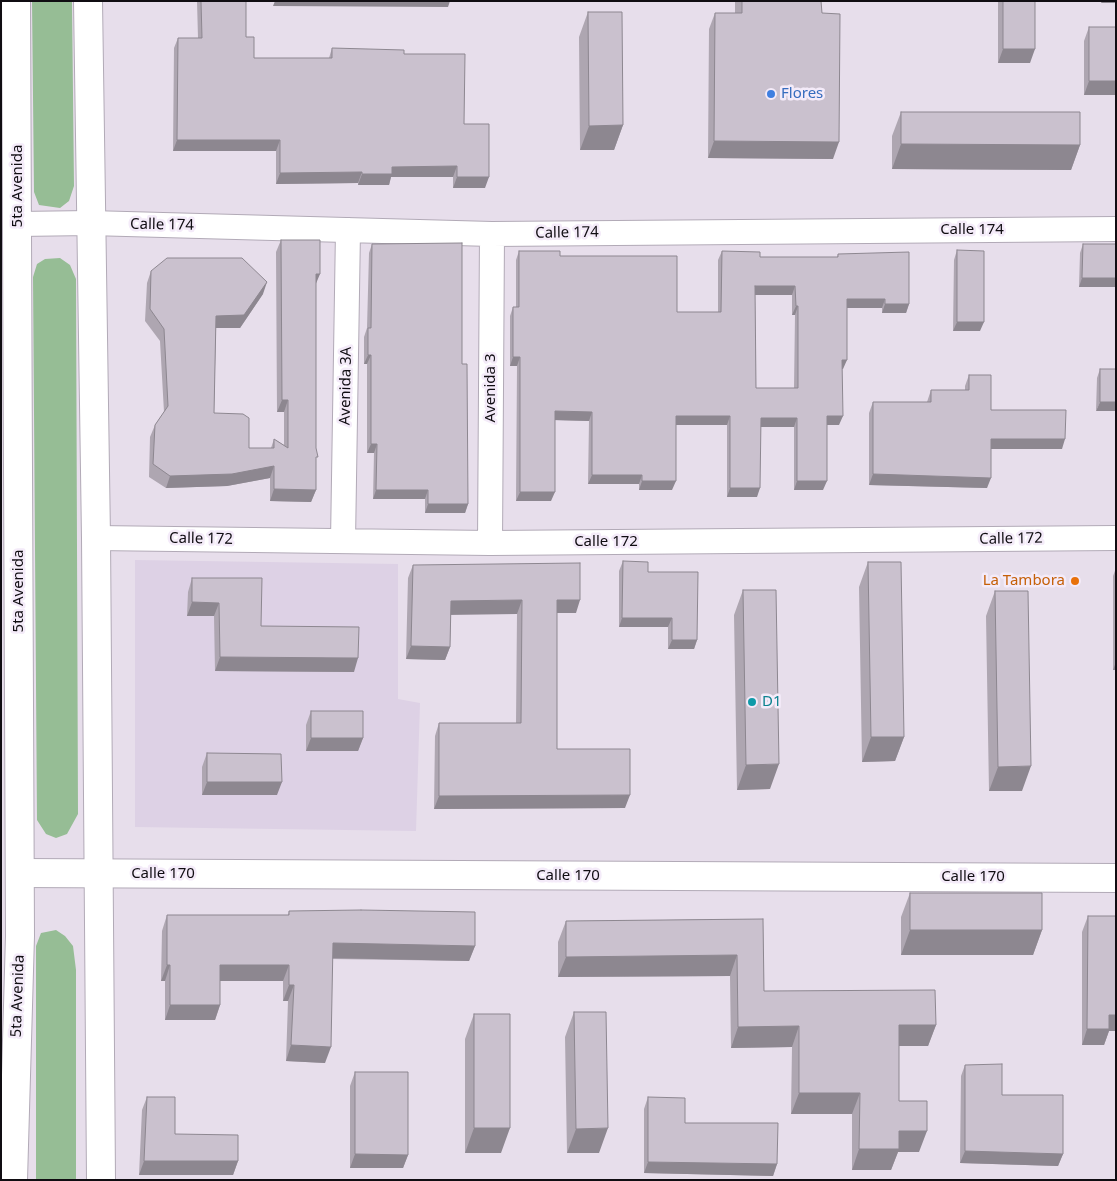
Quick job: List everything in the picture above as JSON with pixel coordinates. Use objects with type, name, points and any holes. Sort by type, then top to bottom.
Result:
[{"type":"main road","name":"5ta Avenida","points":[[13,1180],[20,936],[16,1]]},
{"type":"main road","points":[[88,1],[96,538],[97,874],[101,1180]]},
{"type":"main road","name":"Calle 170","points":[[20,873],[1116,878]]},
{"type":"street","name":"Calle 174","points":[[18,224],[90,223],[492,234],[1116,229]]},
{"type":"street","name":"Avenida 3A","points":[[343,541],[348,230]]},
{"type":"street","name":"Avenida 3","points":[[490,543],[492,234]]},
{"type":"street","name":"Calle 172","points":[[96,538],[490,543],[1116,538]]},
{"type":"shaded area","points":[[135,560],[398,564],[398,699],[420,703],[416,831],[135,827]]},
{"type":"green space","points":[[32,1],[72,1],[74,186],[69,201],[60,208],[39,205],[34,192]]},
{"type":"green space","points":[[60,258],[70,265],[76,279],[78,814],[67,834],[56,838],[46,834],[37,820],[33,277],[37,264],[45,259]]},
{"type":"green space","points":[[56,930],[65,936],[73,946],[76,970],[76,1180],[36,1180],[36,946],[41,933]]},
{"type":"building","points":[[201,1],[246,1],[246,37],[254,37],[254,58],[332,58],[332,48],[404,50],[404,54],[465,54],[464,124],[489,124],[489,177],[457,177],[457,166],[392,167],[392,174],[362,174],[362,172],[280,173],[280,140],[177,140],[178,38],[202,38]]},
{"type":"building","name":"Flores","points":[[742,1],[821,1],[822,13],[840,14],[839,142],[714,141],[715,13],[742,13]]},
{"type":"building","points":[[1003,1],[1035,1],[1035,49],[1003,49]]},
{"type":"building","points":[[588,12],[622,12],[623,125],[589,126]]},
{"type":"building","points":[[1089,27],[1116,27],[1116,81],[1089,81]]},
{"type":"building","points":[[901,112],[1080,112],[1080,145],[901,144]]},
{"type":"building","points":[[281,240],[320,240],[320,274],[316,274],[316,448],[318,457],[316,457],[316,490],[274,489],[274,466],[232,474],[170,476],[153,464],[155,425],[168,406],[164,329],[150,309],[151,271],[167,258],[242,258],[267,282],[244,315],[216,316],[214,413],[243,414],[249,418],[249,448],[274,448],[274,439],[288,448],[288,400],[282,400]]},
{"type":"building","points":[[462,243],[462,364],[467,364],[468,504],[428,504],[428,490],[376,490],[377,444],[371,444],[371,355],[368,355],[368,328],[371,328],[372,244]]},
{"type":"building","points":[[1083,244],[1116,244],[1116,278],[1082,278]]},
{"type":"building","points":[[957,250],[984,251],[984,322],[957,322]]},
{"type":"building","points":[[519,251],[560,251],[560,256],[677,256],[677,312],[721,312],[722,251],[760,252],[760,257],[838,257],[838,254],[909,252],[909,304],[885,304],[885,299],[847,299],[847,360],[842,360],[843,416],[827,416],[827,481],[797,481],[797,418],[761,418],[760,488],[730,488],[730,416],[676,416],[676,481],[642,481],[642,475],[592,475],[592,412],[555,411],[555,492],[520,492],[520,357],[513,357],[513,307],[519,307]],"holes":[[[755,286],[795,286],[796,306],[798,306],[798,388],[756,388]]]},
{"type":"building","points":[[1100,369],[1116,369],[1116,402],[1100,402]]},
{"type":"building","points":[[969,375],[991,375],[991,410],[1066,410],[1065,439],[991,439],[991,478],[873,474],[873,402],[931,402],[931,390],[969,390]]},
{"type":"building","points":[[623,561],[648,562],[648,572],[698,572],[697,640],[672,640],[672,618],[622,618]]},
{"type":"building","points":[[868,562],[901,562],[904,737],[871,737]]},
{"type":"building","points":[[580,563],[580,600],[557,600],[557,749],[630,749],[630,795],[439,796],[439,723],[521,723],[522,600],[451,601],[450,647],[411,646],[413,565]]},
{"type":"building","points":[[192,578],[262,578],[261,626],[359,627],[358,658],[220,657],[219,603],[192,602]]},
{"type":"building","name":"D1","points":[[743,590],[776,590],[779,764],[746,765]]},
{"type":"building","points":[[995,591],[1028,591],[1031,766],[998,767]]},
{"type":"building","points":[[311,711],[363,711],[363,738],[311,738]]},
{"type":"building","points":[[207,753],[281,754],[282,782],[207,782]]},
{"type":"building","points":[[910,893],[1042,893],[1042,930],[910,930]]},
{"type":"building","points":[[289,911],[475,912],[475,946],[333,943],[331,1047],[291,1045],[294,985],[289,985],[289,965],[220,965],[220,1005],[170,1005],[170,965],[167,965],[167,915],[289,915]]},
{"type":"building","points":[[1088,916],[1116,916],[1116,1015],[1109,1015],[1109,1029],[1087,1029]]},
{"type":"building","points":[[763,919],[764,991],[935,990],[936,1025],[899,1025],[899,1101],[927,1101],[927,1131],[899,1131],[899,1149],[859,1149],[860,1093],[799,1093],[799,1026],[738,1027],[737,955],[566,957],[566,921]]},
{"type":"building","points":[[574,1012],[606,1012],[608,1128],[576,1129]]},
{"type":"building","points":[[474,1014],[510,1014],[510,1128],[474,1128]]},
{"type":"building","points":[[1002,1064],[1002,1095],[1063,1095],[1063,1154],[965,1151],[965,1065]]},
{"type":"building","points":[[355,1072],[408,1072],[408,1155],[355,1154]]},
{"type":"building","points":[[147,1097],[175,1097],[175,1134],[238,1135],[238,1161],[144,1161]]},
{"type":"building","points":[[648,1097],[685,1098],[685,1123],[778,1123],[777,1164],[648,1162]]},
{"type":"place","name":"Flores","points":[[771,94]]},
{"type":"place","name":"La Tambora","points":[[1075,581]]},
{"type":"place","name":"D1","points":[[752,702]]}]
